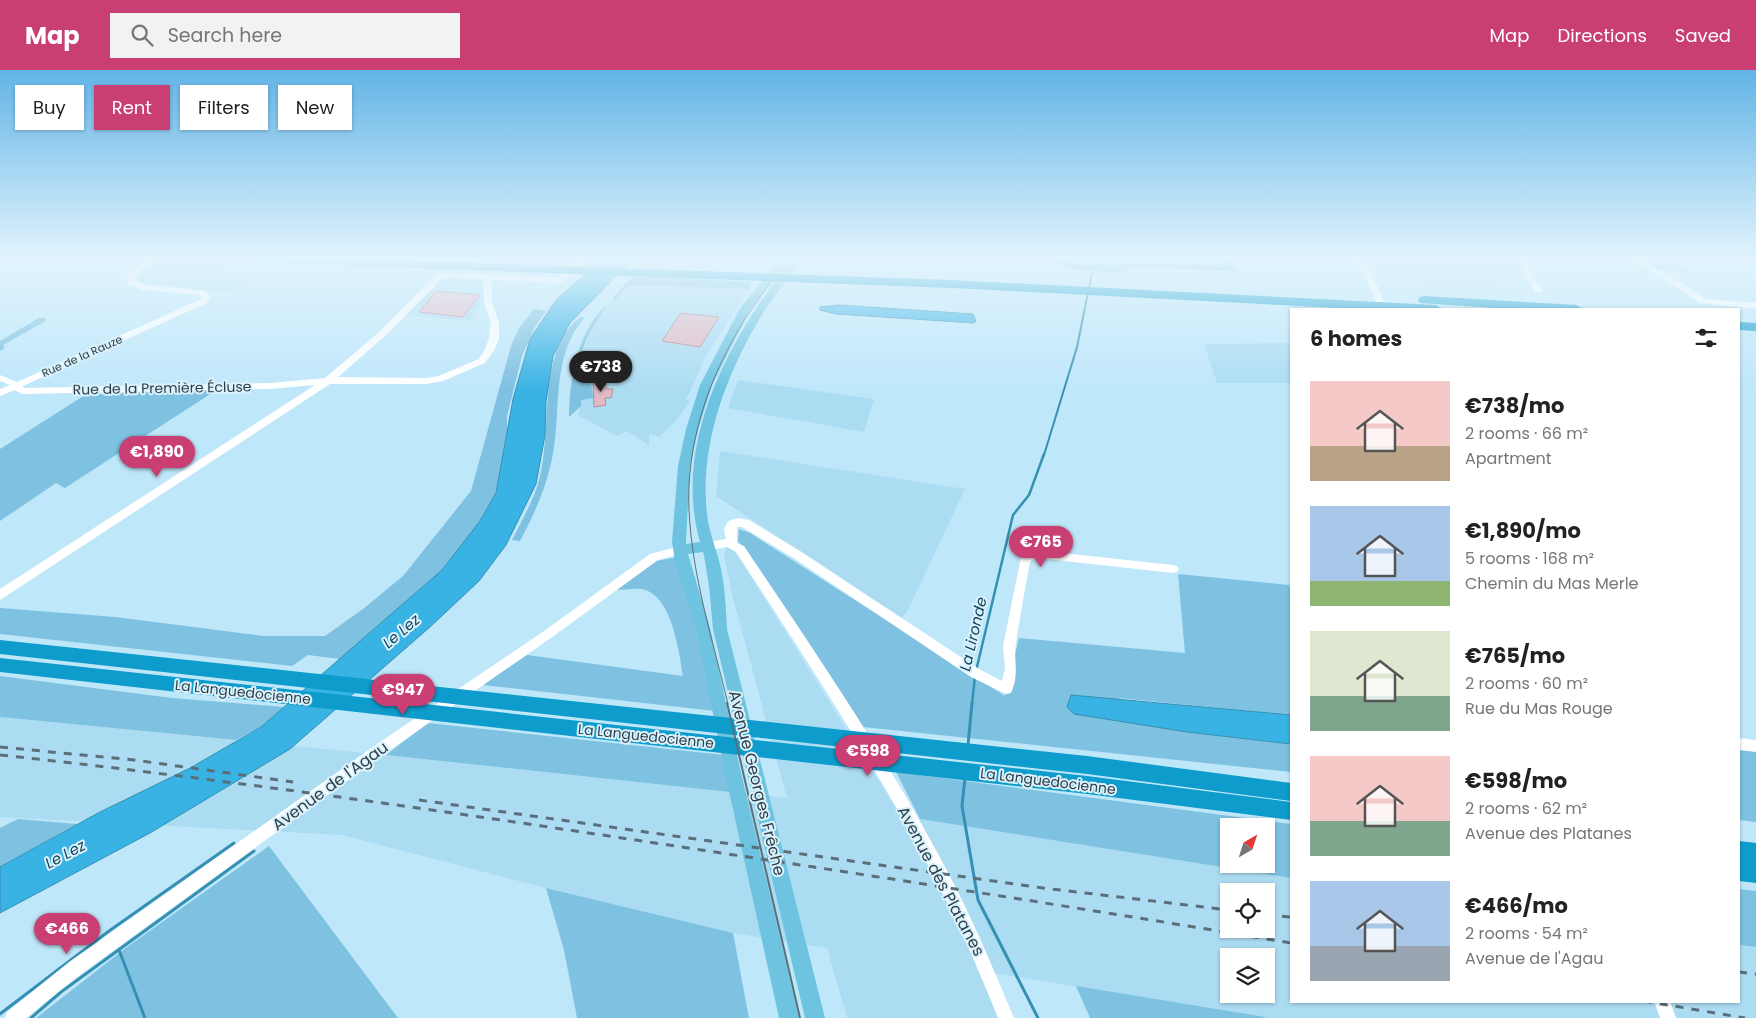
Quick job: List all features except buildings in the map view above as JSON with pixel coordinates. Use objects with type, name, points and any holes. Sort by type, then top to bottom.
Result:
[{"type":"highway","points":[[1337,302],[1421,308]]},
{"type":"highway","points":[[1432,302],[1556,308]]},
{"type":"highway","points":[[1740,318],[1756,319]]},
{"type":"highway","points":[[1740,326],[1756,327]]},
{"type":"highway","name":"La Languedocienne","points":[[0,647],[229,672],[1018,768],[1290,811]]},
{"type":"highway","name":"La Languedocienne","points":[[0,665],[1018,768],[1290,792]]},
{"type":"highway","points":[[1740,851],[1756,853]]},
{"type":"highway","points":[[1740,871],[1756,874]]},
{"type":"main road","name":"Avenue Georges Frêche","points":[[750,302],[719,355],[692,429],[684,470],[680,550],[703,628],[731,764],[789,1018]]},
{"type":"main road","name":"Avenue Georges Frêche","points":[[765,302],[758,312],[730,365],[714,405],[702,454],[699,485],[700,514],[716,576],[720,629],[815,1018]]},
{"type":"main road","points":[[680,550],[709,546]]},
{"type":"street","name":"Rue de la Rauze","points":[[16,386],[201,302]]},
{"type":"street","points":[[0,595],[328,381],[382,334],[413,302]]},
{"type":"street","name":"Rue de la Première Écluse","points":[[0,378],[12,382],[22,391],[260,386],[328,381],[432,381],[482,361],[490,349],[495,329],[493,313],[488,302]]},
{"type":"street","points":[[1723,302],[1756,306]]},
{"type":"street","points":[[0,393],[16,386]]},
{"type":"street","points":[[709,546],[732,544],[730,530],[732,524],[738,522],[745,523],[796,554],[975,673],[1006,689],[1011,670],[1009,646],[1024,560],[1035,554],[1173,568]]},
{"type":"street","name":"Avenue des Platanes","points":[[732,544],[740,549],[775,601],[923,841],[985,963],[1006,1018]]},
{"type":"street","name":"Avenue de l'Agau","points":[[13,1018],[75,968],[384,746],[551,632],[654,557],[680,550]]},
{"type":"street","points":[[1740,744],[1756,746]]},
{"type":"street","points":[[1663,1003],[1668,1018]]},
{"type":"shaded area","points":[[419,302],[482,302],[469,321],[406,315]]},
{"type":"shaded area","points":[[611,302],[740,302],[707,354],[686,400],[690,401],[677,420],[659,437],[649,435],[649,445],[627,431],[617,436],[578,415],[581,400],[592,398],[589,367],[582,366],[582,355],[590,331]]},
{"type":"shaded area","points":[[604,307],[606,307],[586,342],[582,358],[582,366],[589,366],[593,398],[581,400],[581,406],[569,417],[571,387],[576,358],[587,331]]},
{"type":"shaded area","points":[[534,309],[546,311],[535,327],[522,356],[507,416],[507,432],[496,493],[480,521],[442,570],[340,659],[308,655],[292,666],[0,634],[0,608],[115,617],[263,636],[325,636],[363,609],[403,576],[471,491],[511,346],[519,328]]},
{"type":"shaded area","points":[[580,317],[585,317],[566,349],[562,367],[555,441],[543,491],[520,541],[512,540],[530,505],[543,464],[548,395],[551,372],[557,351],[566,332]]},
{"type":"shaded area","points":[[39,318],[46,318],[44,322],[3,345],[5,348],[0,351],[0,341]]},
{"type":"shaded area","points":[[1290,343],[1290,383],[1217,383],[1204,344]]},
{"type":"shaded area","points":[[738,380],[874,399],[864,432],[728,408]]},
{"type":"shaded area","points":[[218,389],[65,488],[56,483],[0,521],[0,449],[85,395]]},
{"type":"shaded area","points":[[720,451],[965,489],[907,612],[901,618],[716,496]]},
{"type":"shaded area","points":[[739,529],[750,533],[1005,696],[1019,638],[1185,653],[1178,574],[1289,585],[1290,715],[1118,698],[1187,732],[1290,744],[1290,772],[863,727],[738,541]]},
{"type":"shaded area","points":[[726,547],[734,550],[901,816],[1220,867],[1220,873],[1260,873],[1290,878],[1290,1003],[1740,1003],[1740,945],[1756,947],[1756,1018],[1265,1018],[987,972],[1006,1018],[847,1018],[827,948],[733,933],[546,888],[342,835],[0,817],[0,717],[386,755],[787,798],[733,598],[724,556]]},
{"type":"shaded area","points":[[678,557],[701,636],[715,711],[483,685],[527,655],[683,676],[672,625],[661,602],[652,593],[642,589],[614,590],[656,561]]},
{"type":"shaded area","points":[[0,676],[172,698],[284,707],[261,727],[236,740],[0,717]]},
{"type":"shaded area","points":[[428,723],[724,755],[730,792],[386,755]]},
{"type":"shaded area","points":[[1740,749],[1756,751],[1756,822],[1740,820]]},
{"type":"shaded area","points":[[896,772],[1245,818],[1220,818],[1220,867],[920,819]]},
{"type":"shaded area","points":[[18,819],[77,824],[0,867],[0,828]]},
{"type":"shaded area","points":[[1275,822],[1290,824],[1290,878],[1260,873],[1275,873]]},
{"type":"shaded area","points":[[269,846],[398,1018],[36,1018],[127,947]]},
{"type":"shaded area","points":[[546,888],[733,933],[749,1018],[577,1018],[564,950]]},
{"type":"shaded area","points":[[1740,889],[1756,891],[1756,947],[1740,945]]},
{"type":"shaded area","points":[[1076,986],[1265,1017],[1265,1018],[1090,1018]]},
{"type":"water","name":"Le Lez","points":[[555,302],[590,302],[570,323],[553,356],[546,401],[545,435],[536,484],[506,545],[479,581],[430,627],[290,749],[150,833],[0,913],[0,867],[98,813],[190,768],[261,727],[442,570],[480,521],[496,493],[513,399],[530,339]]},
{"type":"water","points":[[839,305],[973,314],[976,321],[974,323],[836,314],[820,310],[820,307]]},
{"type":"water","points":[[1071,695],[1290,715],[1290,744],[1187,732],[1074,714],[1067,707]]},
{"type":"waterway","name":"La Lironde","points":[[1044,455],[1077,347],[1086,302]]},
{"type":"waterway","name":"La Lironde","points":[[976,671],[1013,515],[1029,495],[1044,454]]},
{"type":"waterway","name":"La Lironde","points":[[972,704],[975,676]]},
{"type":"waterway","name":"La Lironde","points":[[968,745],[972,703]]},
{"type":"waterway","name":"La Lironde","points":[[965,778],[962,806],[978,900],[1038,1018]]},
{"type":"waterway","points":[[0,1014],[109,931],[234,843]]},
{"type":"waterway","points":[[31,1018],[61,992],[254,851]]},
{"type":"waterway","points":[[119,950],[145,1018]]},
{"type":"tram line","points":[[728,704],[694,559],[689,510],[689,486],[695,439],[708,393],[739,329],[756,302]]},
{"type":"tram line","points":[[727,703],[800,1018]]},
{"type":"railway","points":[[0,747],[134,760],[293,782]]},
{"type":"railway","points":[[0,755],[261,786],[522,823],[919,883],[1290,943]]},
{"type":"railway","points":[[419,800],[1043,888],[1220,909]]},
{"type":"railway","points":[[1275,916],[1290,917]]},
{"type":"railway","points":[[1740,972],[1756,974]]},
{"type":"railway","points":[[1656,1003],[1745,1018]]}]
